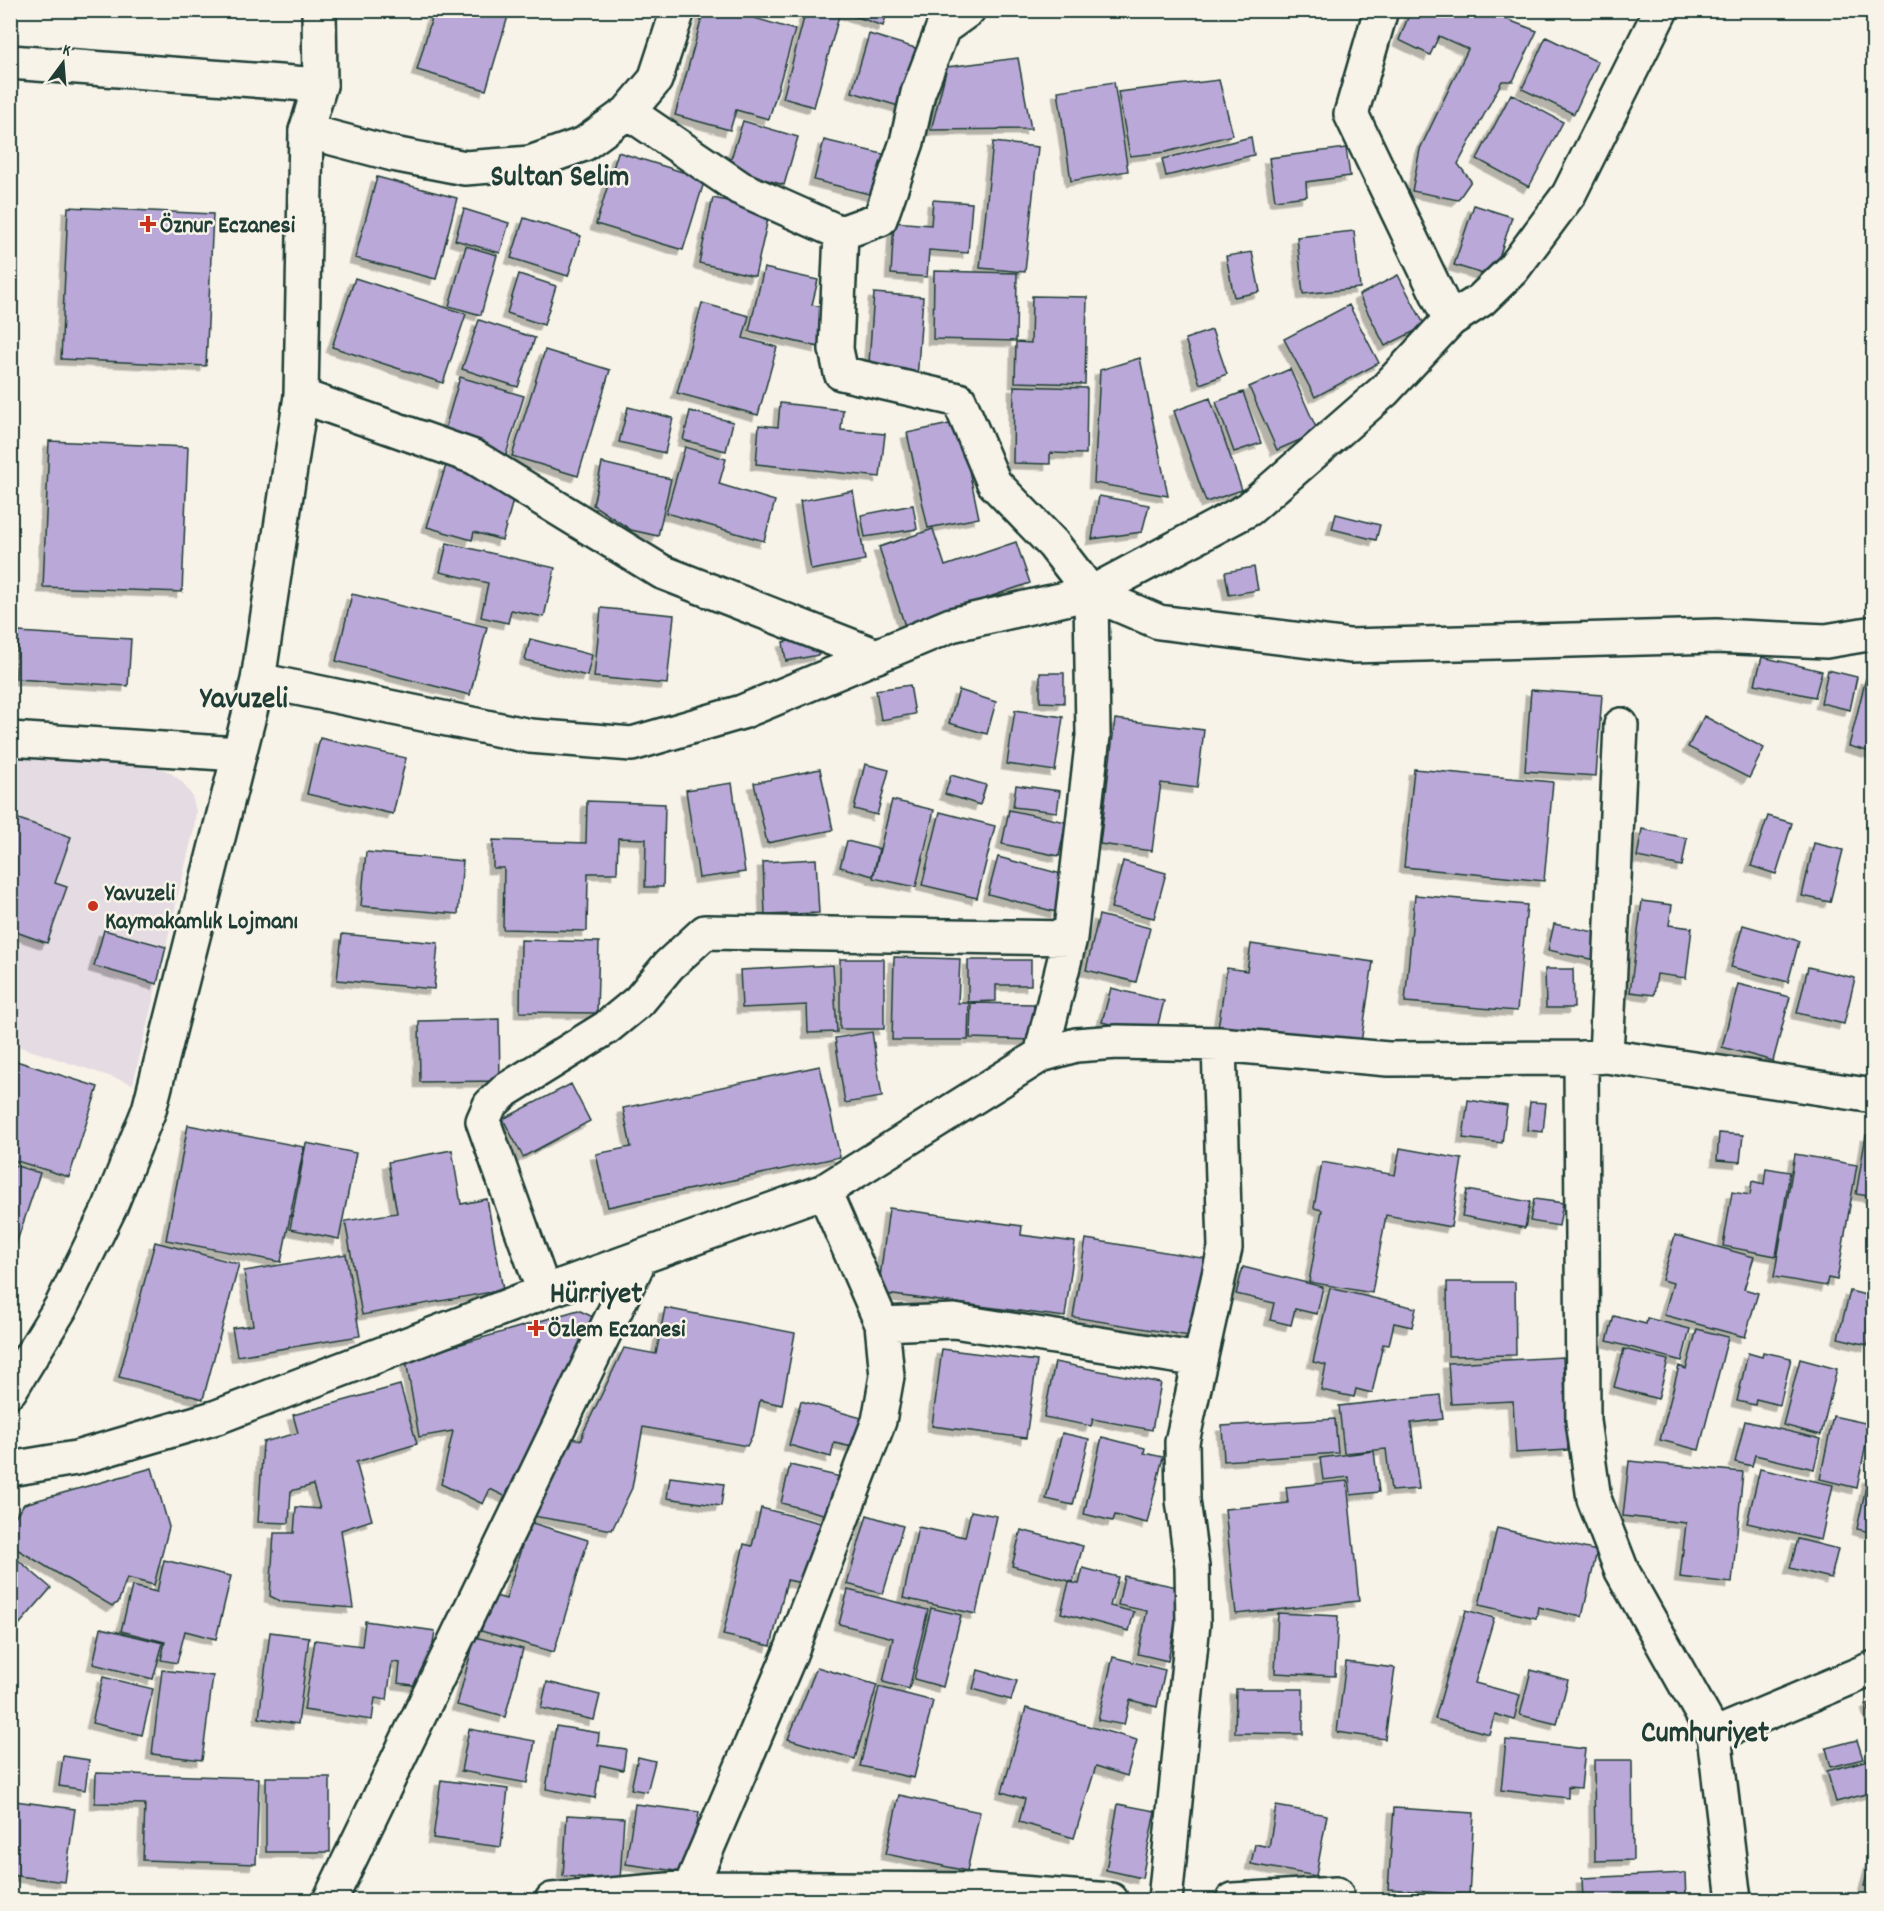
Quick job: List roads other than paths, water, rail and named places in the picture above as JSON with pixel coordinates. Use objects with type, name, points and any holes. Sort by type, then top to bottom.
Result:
[{"type":"street","points":[[10,1390],[60,1307],[110,1207],[148,1110],[258,680],[301,396],[306,131],[320,85],[319,10]]},
{"type":"street","points":[[306,131],[393,154],[465,168],[530,163],[584,144],[628,111],[655,80],[678,10]]},
{"type":"street","points":[[628,111],[740,188],[841,233],[880,219],[907,142],[918,93],[943,28],[968,10]]},
{"type":"street","points":[[1380,10],[1351,114],[1450,320]]},
{"type":"street","points":[[258,680],[530,736],[632,744],[742,712],[951,625],[1091,593],[1249,509],[1384,391],[1450,320],[1481,300],[1513,269],[1569,194],[1660,10]]},
{"type":"street","points":[[10,62],[320,85]]},
{"type":"street","points":[[841,233],[836,349],[841,372],[959,400],[994,483],[1053,544],[1091,593],[1159,622],[1350,646],[1716,636],[1826,641],[1874,633]]},
{"type":"street","points":[[301,396],[474,458],[662,572],[877,656]]},
{"type":"street","points":[[1041,1055],[1070,938],[1092,736],[1091,593]]},
{"type":"street","points":[[1621,725],[1593,1057],[1583,1421],[1594,1499],[1622,1571],[1714,1734],[1734,1900]]},
{"type":"street","points":[[10,739],[238,754]]},
{"type":"street","points":[[544,1292],[483,1120],[490,1105],[506,1090],[606,1028],[639,1001],[669,965],[705,932],[1070,938]]},
{"type":"street","points":[[10,1469],[76,1458],[217,1417],[544,1292],[824,1191],[1041,1055],[1076,1045],[1117,1042],[1219,1044],[1388,1059],[1593,1057],[1874,1096]]},
{"type":"street","points":[[1165,1900],[1192,1623],[1192,1567],[1182,1500],[1182,1442],[1226,1248],[1219,1044]]},
{"type":"street","points":[[688,1894],[790,1653],[879,1421],[887,1376],[882,1324],[824,1191]]},
{"type":"street","points":[[330,1900],[641,1257]]},
{"type":"street","points":[[882,1324],[954,1321],[1200,1360]]},
{"type":"street","points":[[1714,1734],[1874,1668]]},
{"type":"street","points":[[552,1900],[688,1894],[981,1890],[1111,1900]]},
{"type":"street","points":[[1233,1900],[1336,1894]]},
{"type":"place","name":"Öznur Eczanesi","points":[[148,224]]},
{"type":"place","name":"Yavuzeli Kaymakamlık Lojmanı","points":[[93,906]]},
{"type":"place","name":"Özlem Eczanesi","points":[[536,1328]]},
{"type":"district","name":"Sultan Selim","points":[[560,175]]},
{"type":"district","name":"Yavuzeli","points":[[244,697]]},
{"type":"district","name":"Hürriyet","points":[[596,1292]]},
{"type":"district","name":"Cumhuriyet","points":[[1705,1731]]}]
